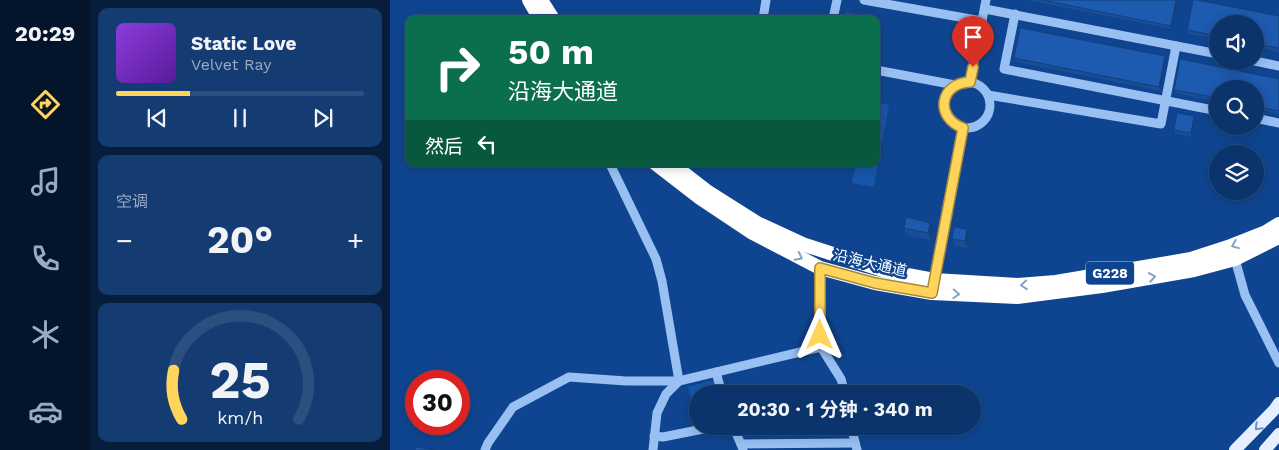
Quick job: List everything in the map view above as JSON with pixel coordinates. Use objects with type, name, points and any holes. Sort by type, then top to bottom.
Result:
[{"type":"highway","points":[[529,0],[538,15]]},
{"type":"highway","points":[[541,0],[550,15]]},
{"type":"highway","name":"沿海大通道","points":[[660,167],[700,198],[751,232],[805,245],[933,286],[1017,297],[1102,286],[1194,270],[1235,259],[1279,237]]},
{"type":"highway","name":"沿海大通道","points":[[676,167],[708,192],[757,223],[820,268],[875,283],[933,286],[1018,285],[1056,282],[1191,259],[1266,232],[1279,224]]},
{"type":"main road","points":[[1235,450],[1279,403]]},
{"type":"main road","points":[[1265,450],[1279,434]]},
{"type":"street","points":[[764,15],[766,0]]},
{"type":"street","points":[[834,15],[837,0]]},
{"type":"street","points":[[864,0],[982,22]]},
{"type":"street","points":[[970,82],[986,4],[1015,14],[1209,52]]},
{"type":"street","points":[[1015,14],[1004,69],[1209,109]]},
{"type":"street","points":[[988,94],[1161,124],[1176,46]]},
{"type":"street","points":[[1264,63],[1279,66]]},
{"type":"street","points":[[880,71],[955,85]]},
{"type":"street","points":[[970,82],[984,88],[990,102],[988,116],[984,122],[977,126],[963,128],[949,120],[945,113],[945,97],[955,85],[970,82]]},
{"type":"street","points":[[1264,120],[1279,123]]},
{"type":"street","points":[[933,286],[963,128]]},
{"type":"street","points":[[611,167],[656,259],[662,281],[679,381]]},
{"type":"street","points":[[1235,259],[1245,295],[1279,363]]},
{"type":"street","points":[[820,268],[820,335],[822,346],[841,379],[842,385]]},
{"type":"street","points":[[485,450],[513,408],[569,377],[626,381],[679,381],[822,346]]},
{"type":"street","points":[[716,372],[720,385]]},
{"type":"street","points":[[653,450],[657,413],[666,394],[679,381]]},
{"type":"street","points":[[654,436],[663,437],[689,432]]},
{"type":"street","points":[[737,435],[742,447],[856,446]]},
{"type":"shaded area","points":[[846,12],[862,15],[845,15]]},
{"type":"shaded area","points":[[880,103],[889,105],[882,142],[880,142]]},
{"type":"shaded area","points":[[855,167],[877,167],[874,187],[852,183]]},
{"type":"shaded area","points":[[714,380],[715,385],[695,385]]},
{"type":"building","points":[[1042,0],[1176,0],[1171,26]]},
{"type":"building","points":[[1193,0],[1279,16],[1279,48],[1264,46],[1264,15],[1209,15],[1209,34],[1187,30]]},
{"type":"building","points":[[1020,28],[1165,56],[1159,87],[1014,58]]},
{"type":"building","points":[[1180,59],[1209,65],[1209,70],[1234,70],[1279,79],[1279,111],[1264,108],[1264,80],[1209,80],[1209,96],[1174,90]]},
{"type":"building","points":[[1177,113],[1194,116],[1191,133],[1174,130]]},
{"type":"building","points":[[906,217],[930,223],[928,233],[904,228]]},
{"type":"building","points":[[954,227],[967,229],[965,241],[952,239]]},
{"type":"building","points":[[416,447],[437,450],[415,450]]},
{"type":"route","points":[[820,335],[820,268],[875,283],[932,293],[963,128],[949,120],[945,113],[945,97],[955,85],[970,82],[973,67]]}]
